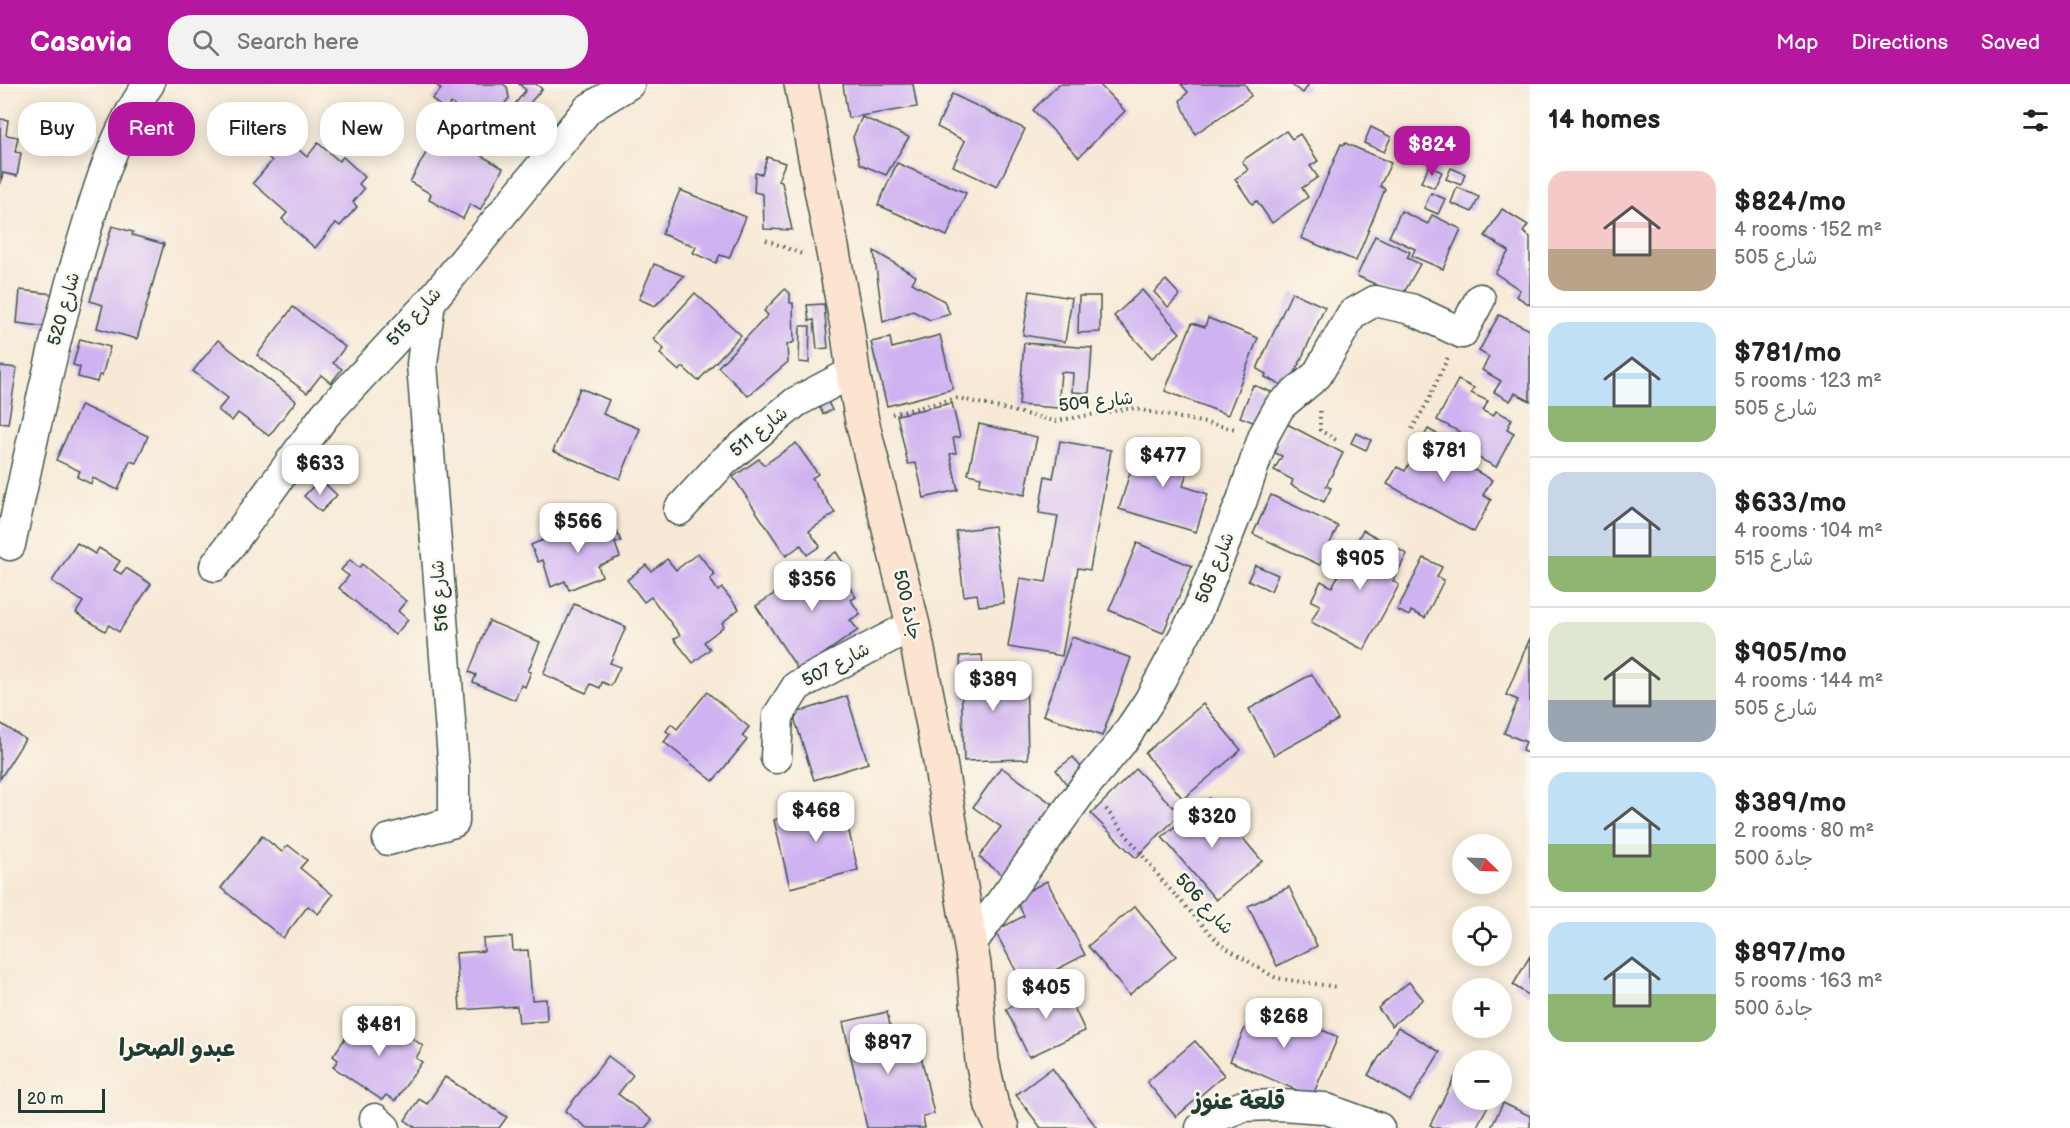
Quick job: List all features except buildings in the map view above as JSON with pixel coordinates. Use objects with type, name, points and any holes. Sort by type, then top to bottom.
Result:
[{"type":"main road","name":"جادة 500","points":[[801,84],[847,326],[862,421],[912,625],[938,750],[974,965],[982,1061],[992,1106],[1002,1128]]},
{"type":"street","name":"شارع 520","points":[[10,545],[52,349],[96,196],[112,153],[137,99],[149,84]]},
{"type":"street","name":"شارع 515","points":[[215,566],[325,415],[430,302],[588,109],[629,84]]},
{"type":"street","points":[[1462,333],[1480,300]]},
{"type":"street","name":"شارع 505","points":[[970,945],[1086,785],[1121,743],[1149,701],[1197,612],[1242,500],[1264,435],[1280,405],[1317,375],[1352,314],[1375,301],[1411,309],[1462,333]]},
{"type":"street","name":"شارع 516","points":[[388,840],[454,822],[453,759],[422,364],[430,302]]},
{"type":"street","name":"شارع 511","points":[[679,510],[723,462],[796,402],[853,372]]},
{"type":"street","name":"شارع 507","points":[[776,758],[778,716],[797,686],[912,625]]},
{"type":"street","points":[[1200,1128],[1218,1116],[1243,1106],[1281,1105],[1324,1108],[1379,1128]]},
{"type":"path","points":[[1412,429],[1462,333]]},
{"type":"path","name":"شارع 509","points":[[862,421],[958,398],[1055,421],[1131,408],[1264,435]]},
{"type":"path","name":"شارع 506","points":[[1086,785],[1166,884],[1221,945],[1276,978],[1338,987]]},
{"type":"district","name":"عبدو الصحرا","points":[[177,1048]]},
{"type":"district","name":"قلعة عنوز","points":[[1239,1101]]}]
